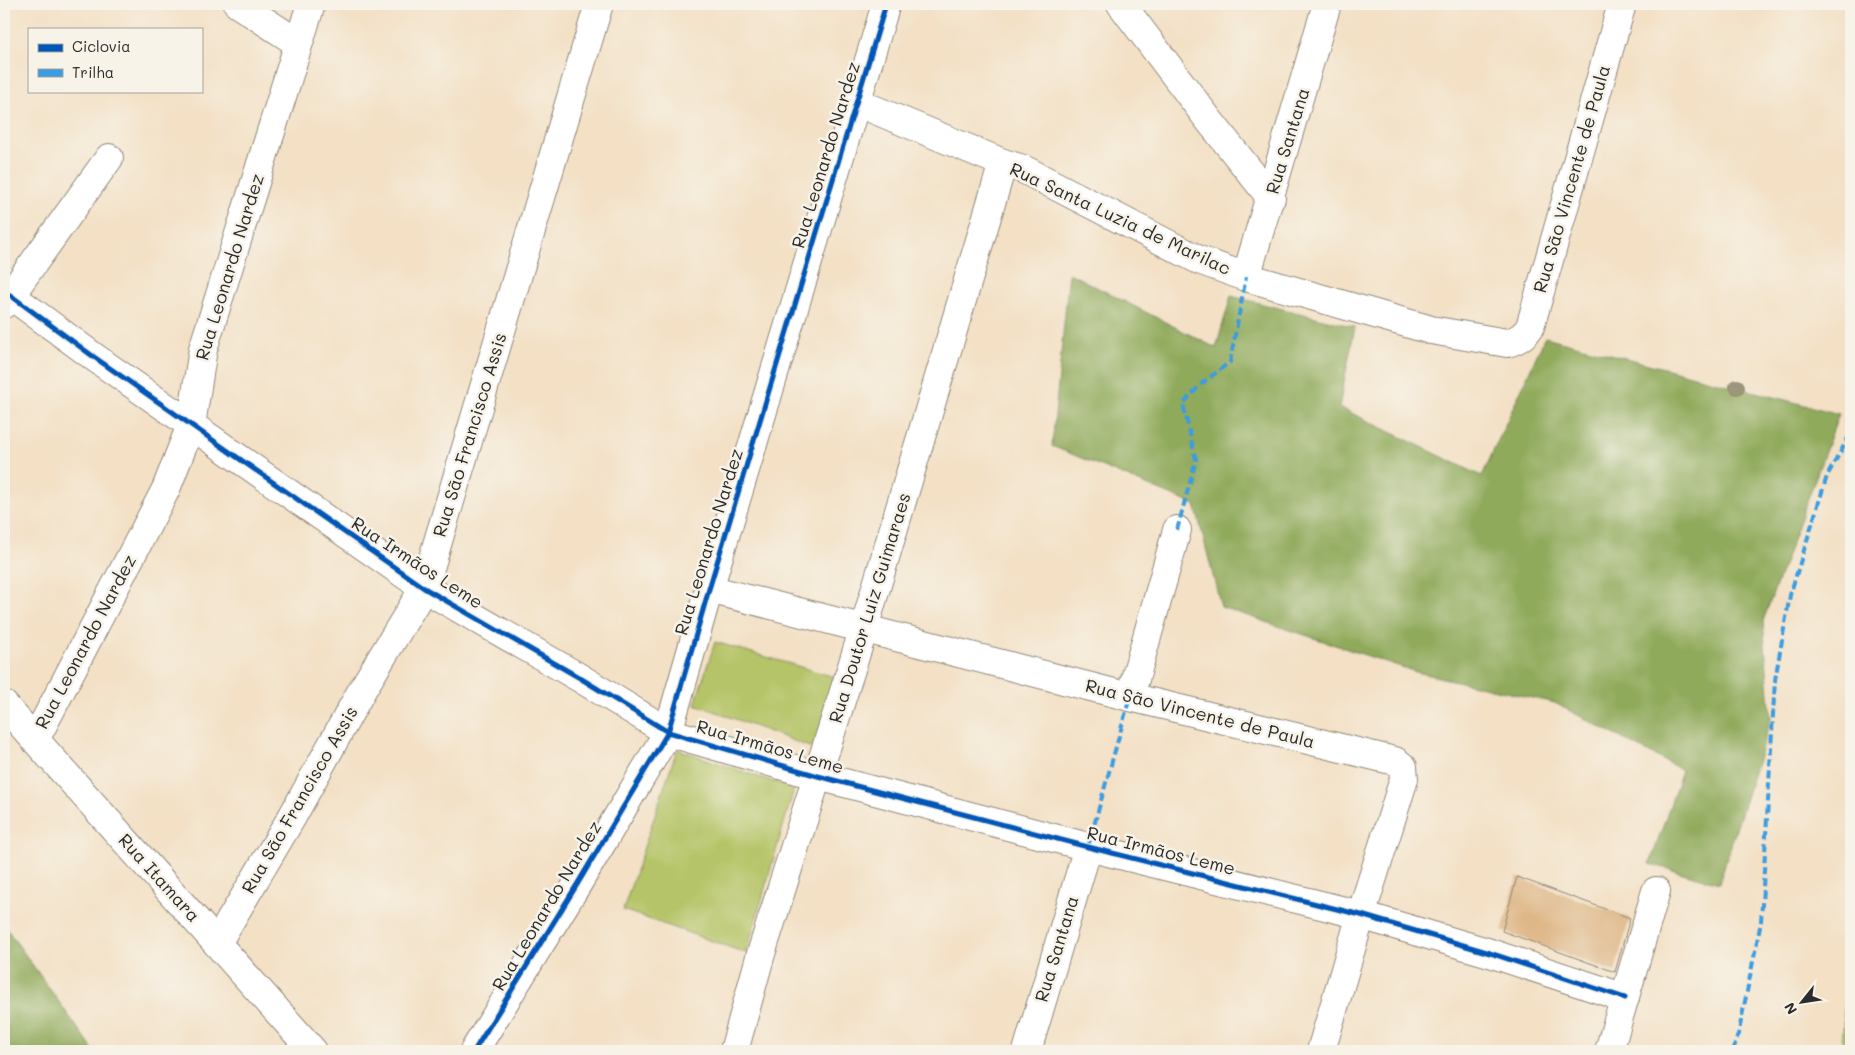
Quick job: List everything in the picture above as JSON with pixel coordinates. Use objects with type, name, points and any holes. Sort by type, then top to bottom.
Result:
[{"type":"street","points":[[238,4],[298,43]]},
{"type":"street","name":"Rua Leonardo Nardez","points":[[35,740],[166,489],[191,425],[203,349],[311,4]]},
{"type":"street","name":"Rua São Francisco Assis","points":[[217,943],[292,817],[362,690],[424,588],[599,4]]},
{"type":"street","name":"Rua Leonardo Nardez","points":[[474,1051],[578,883],[668,732],[709,589],[886,4]]},
{"type":"street","points":[[1121,4],[1208,119],[1271,198]]},
{"type":"street","name":"Rua Santana","points":[[1246,277],[1327,4]]},
{"type":"street","name":"Rua São Vincente de Paula","points":[[1507,343],[1524,335],[1530,327],[1622,4]]},
{"type":"street","name":"Rua Santa Luzia de Marilac","points":[[856,102],[1045,179],[1199,260],[1246,277],[1431,330],[1507,343]]},
{"type":"street","points":[[7,300],[109,158]]},
{"type":"street","name":"Rua Doutor Luiz Guimaraes","points":[[734,1051],[760,956],[864,628],[1003,163]]},
{"type":"street","name":"Rua Irmãos Leme","points":[[7,300],[191,425],[424,588],[580,678],[668,732],[818,776],[1088,847],[1361,915],[1490,953],[1625,998]]},
{"type":"street","points":[[1130,697],[1177,530]]},
{"type":"street","name":"Rua São Vincente de Paula","points":[[709,589],[1130,697],[1395,761],[1403,767],[1404,779],[1321,1051]]},
{"type":"street","name":"Rua Itamara","points":[[4,706],[313,1051]]},
{"type":"street","name":"Rua Santana","points":[[1026,1051],[1088,847]]},
{"type":"street","points":[[1608,1051],[1656,891]]},
{"type":"green space","points":[[1069,273],[1216,348],[1231,296],[1355,327],[1339,407],[1482,476],[1545,337],[1839,414],[1763,621],[1771,719],[1719,883],[1650,864],[1682,770],[1555,703],[1416,672],[1221,607],[1195,505],[1052,446]]},
{"type":"green space","points":[[715,642],[845,680],[815,749],[695,704]]},
{"type":"green space","points":[[677,749],[794,789],[746,953],[623,910]]},
{"type":"green space","points":[[1851,887],[1851,1051],[1842,1051]]},
{"type":"green space","points":[[4,925],[94,1051],[4,1051]]},
{"type":"building","points":[[1517,877],[1630,918],[1615,972],[1502,931]]},
{"type":"marked path","points":[[1177,530],[1196,460],[1183,404],[1200,385],[1230,362],[1246,277]]},
{"type":"marked path","points":[[1733,1051],[1739,1031],[1761,922],[1775,680],[1790,595],[1827,476],[1851,433]]},
{"type":"marked path","points":[[1088,847],[1130,697]]},
{"type":"cycle path","points":[[474,1051],[578,883],[668,732],[709,589],[886,4]]},
{"type":"cycle path","points":[[10,295],[94,357],[424,588],[580,678],[668,732],[818,776],[1088,847],[1361,915],[1490,953],[1625,998]]}]
